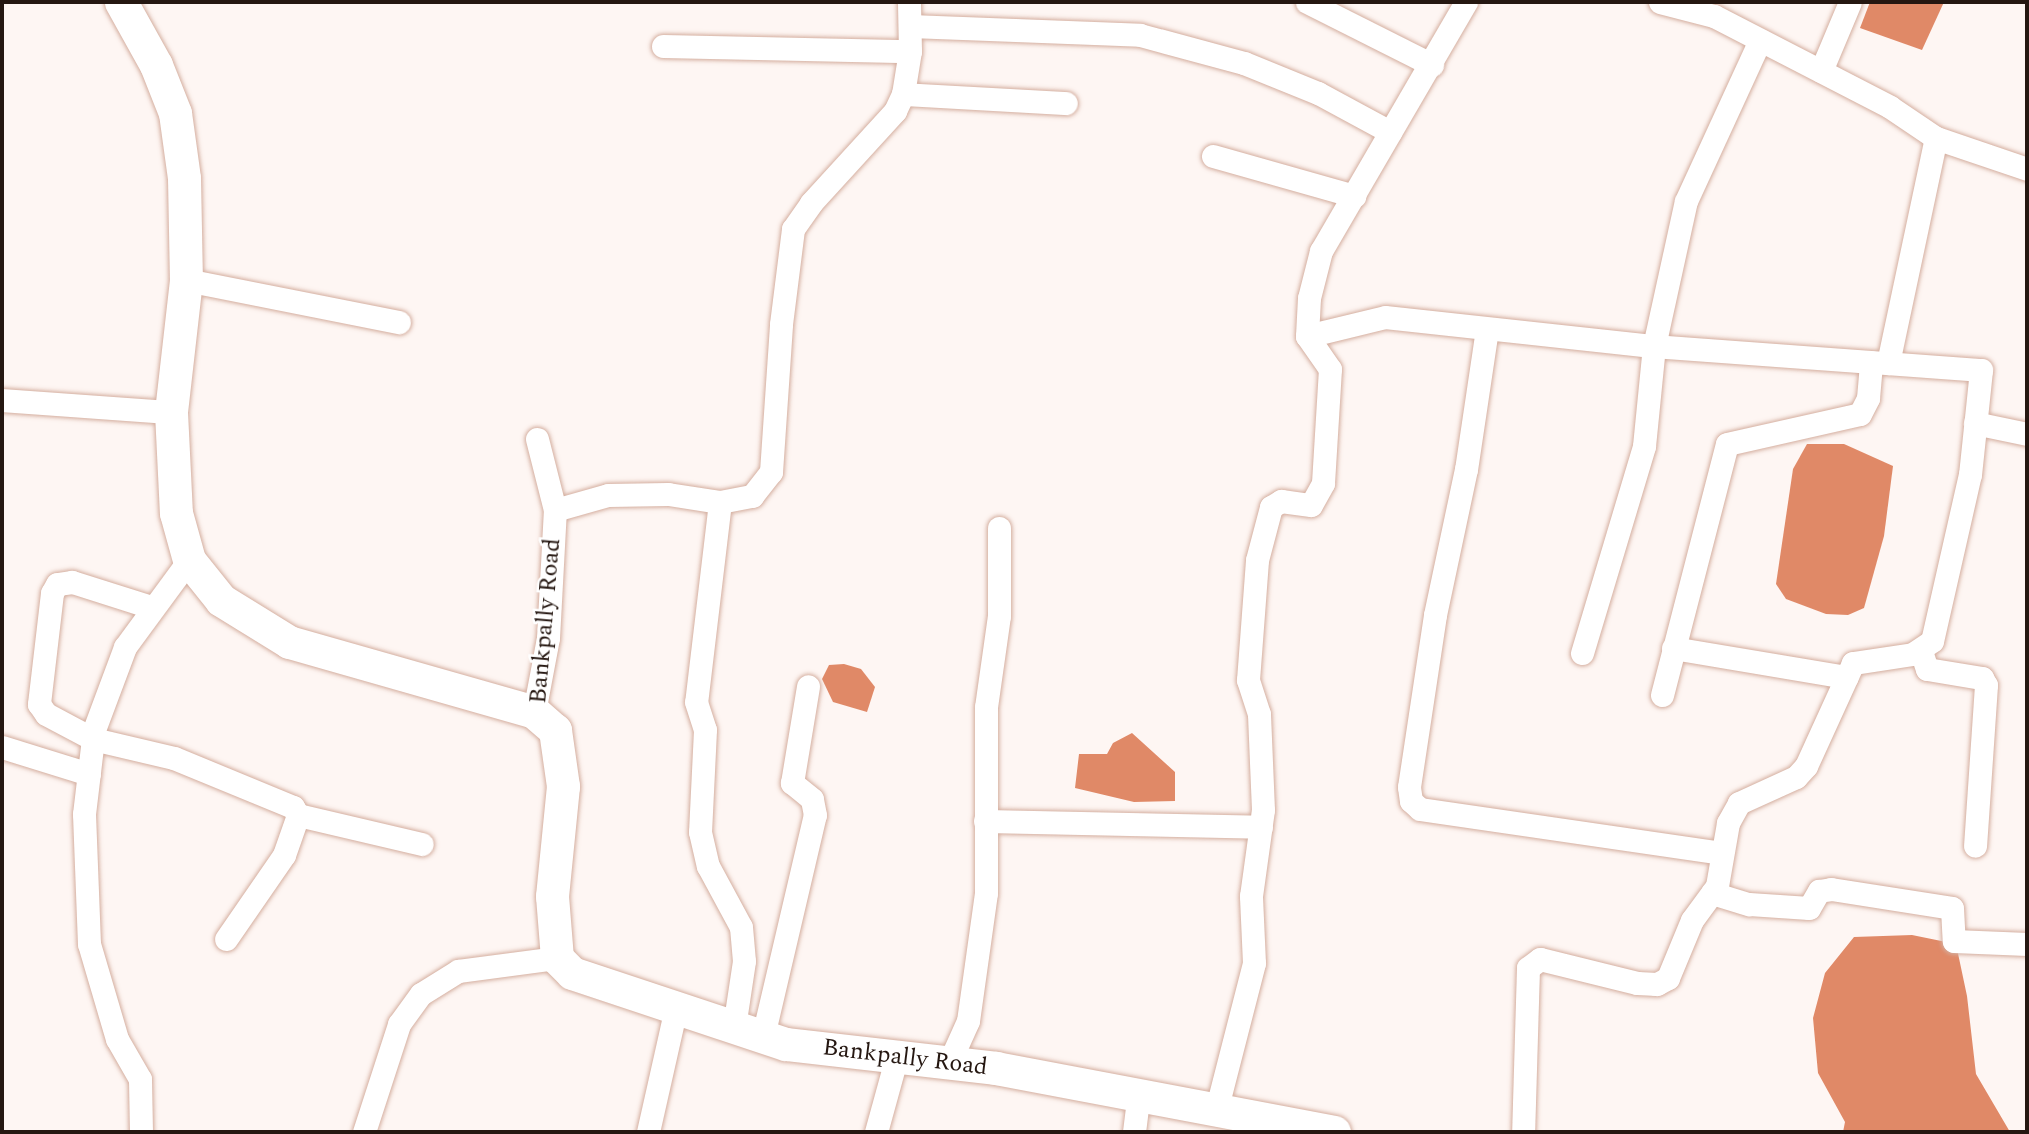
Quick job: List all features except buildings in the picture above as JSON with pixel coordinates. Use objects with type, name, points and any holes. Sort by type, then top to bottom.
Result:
[{"type":"street","points":[[121,2],[156,65],[175,113],[184,178],[186,280],[172,412],[176,513],[189,560],[221,600],[289,642],[534,712]]},
{"type":"street","name":"Bankpally Road","points":[[909,2],[909,51],[903,94],[895,111],[811,203],[793,229],[781,324],[771,472],[752,496],[720,502],[668,494],[608,495],[555,510],[548,638],[534,712],[555,730],[563,786],[552,896],[557,958],[572,973],[786,1044],[949,1063],[1334,1132]]},
{"type":"street","points":[[1307,2],[1432,65]]},
{"type":"street","points":[[1216,1111],[1254,963],[1251,897],[1261,827],[1259,714],[1248,680],[1259,548],[1271,507],[1280,501],[1311,505],[1323,483],[1330,369],[1307,336],[1309,298],[1321,251],[1432,65],[1466,2]]},
{"type":"street","points":[[1660,2],[1714,16],[1821,71],[1936,138],[2027,169]]},
{"type":"street","points":[[1821,71],[1850,2]]},
{"type":"street","points":[[909,26],[1140,35],[1244,63],[1318,93],[1390,132]]},
{"type":"street","points":[[1582,653],[1644,446],[1654,346],[1686,201],[1760,40]]},
{"type":"street","points":[[663,46],[909,51]]},
{"type":"street","points":[[903,94],[1066,103]]},
{"type":"street","points":[[1662,695],[1727,444],[1860,414],[1868,398],[1880,363],[1936,138]]},
{"type":"street","points":[[1213,156],[1354,196]]},
{"type":"street","points":[[186,280],[399,322]]},
{"type":"street","points":[[1307,336],[1385,317],[1654,346],[1980,370],[1970,474],[1932,641],[1922,651],[1861,658],[1853,663],[1806,765],[1796,777],[1739,803],[1728,823],[1712,893],[1687,929],[1675,969],[1657,984],[1540,959],[1528,968],[1523,1132]]},
{"type":"street","points":[[1487,329],[1466,469],[1435,615],[1409,787],[1411,802],[1420,809],[1722,853]]},
{"type":"street","points":[[2,400],[172,412]]},
{"type":"street","points":[[1975,423],[2027,434]]},
{"type":"street","points":[[537,439],[555,510]]},
{"type":"street","points":[[720,502],[696,702],[705,730],[700,832],[708,866],[741,927],[748,1032]]},
{"type":"street","points":[[949,1063],[968,1021],[986,893],[986,707],[999,616],[999,527]]},
{"type":"street","points":[[141,1132],[140,1079],[117,1040],[89,944],[84,814],[93,739],[125,646],[151,607],[189,560]]},
{"type":"street","points":[[151,607],[72,582],[57,584],[52,593],[39,704],[46,714],[93,739],[174,758],[293,807],[298,815],[422,844]]},
{"type":"street","points":[[1673,648],[1847,677]]},
{"type":"street","points":[[1922,651],[1927,669],[1982,678],[1986,685],[1975,846]]},
{"type":"street","points":[[748,1032],[816,815],[811,799],[792,783],[808,686]]},
{"type":"street","points":[[2,747],[89,775]]},
{"type":"street","points":[[226,939],[284,855],[298,815]]},
{"type":"street","points":[[985,821],[1261,827]]},
{"type":"street","points":[[1712,893],[1749,904],[1809,908],[1819,891],[1831,889],[1952,908],[1954,941],[2027,944]]},
{"type":"street","points":[[364,1132],[399,1024],[421,994],[458,971],[557,958]]},
{"type":"street","points":[[648,1132],[676,1008]]},
{"type":"street","points":[[876,1132],[897,1056]]},
{"type":"street","points":[[1134,1132],[1139,1097]]},
{"type":"shaded area","points":[[1870,2],[1944,2],[1922,50],[1860,28]]},
{"type":"shaded area","points":[[1807,444],[1844,444],[1893,466],[1884,536],[1864,608],[1848,615],[1826,614],[1786,599],[1776,584],[1793,469]]},
{"type":"shaded area","points":[[844,664],[861,669],[875,687],[867,712],[833,702],[822,679],[829,665]]},
{"type":"shaded area","points":[[1132,733],[1175,772],[1175,801],[1134,802],[1075,788],[1079,754],[1107,754],[1113,743]]},
{"type":"shaded area","points":[[1912,935],[1956,944],[1967,996],[1976,1074],[2010,1132],[1843,1132],[1845,1122],[1818,1073],[1813,1018],[1825,973],[1854,937]]}]
